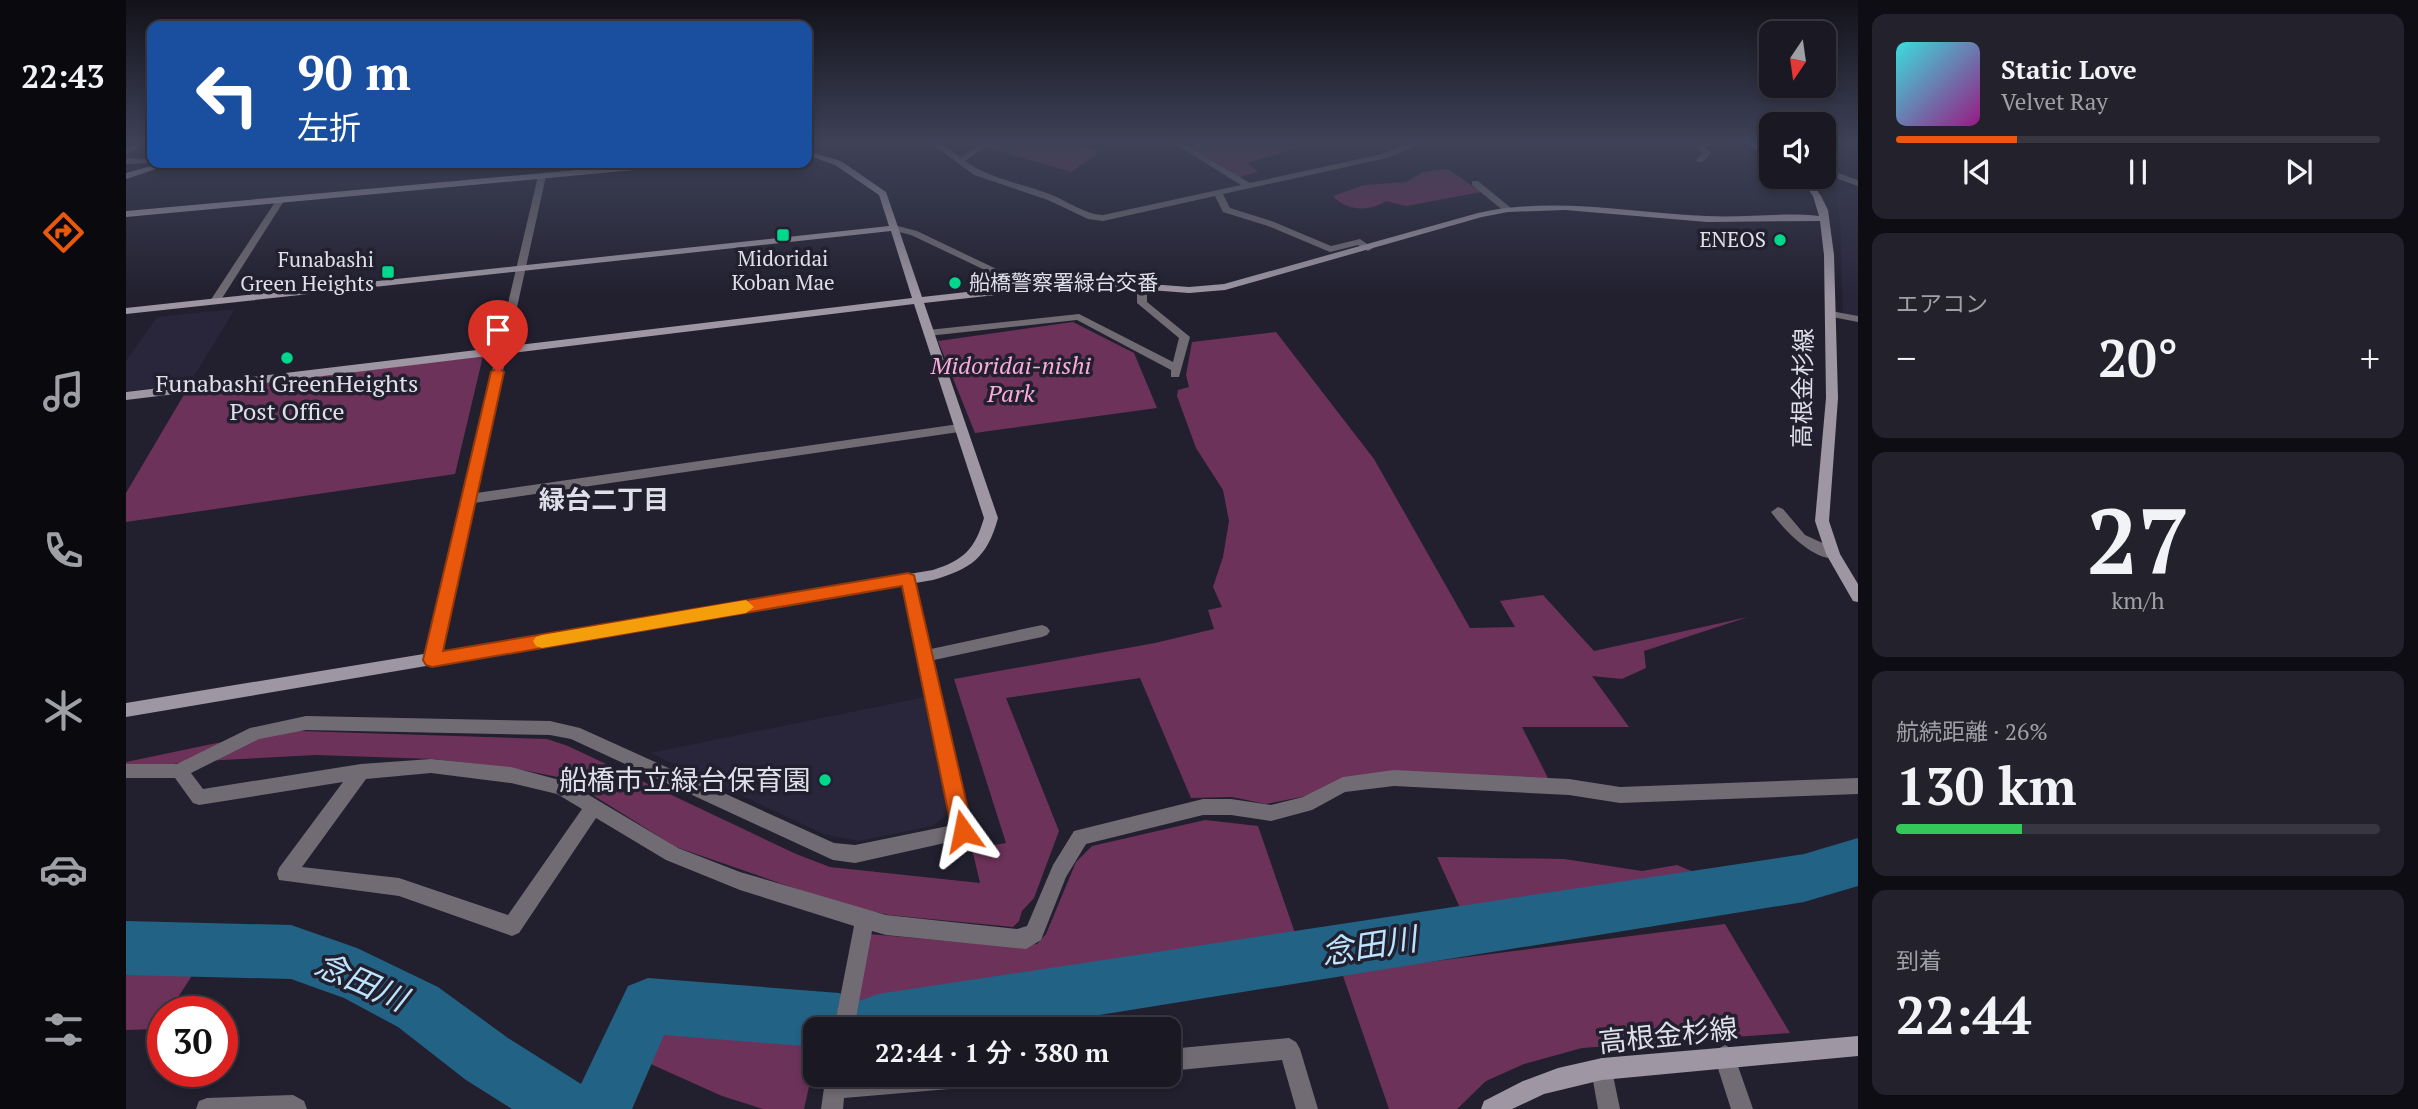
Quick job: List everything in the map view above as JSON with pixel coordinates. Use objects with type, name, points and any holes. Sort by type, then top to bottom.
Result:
[{"type":"street","points":[[126,214],[366,193]]},
{"type":"street","points":[[432,660],[538,193]]},
{"type":"street","points":[[126,710],[933,575],[964,565],[974,556],[990,518],[881,193]]},
{"type":"street","points":[[1035,193],[1091,218],[1119,215],[1225,193]]},
{"type":"street","points":[[1487,193],[1508,210]]},
{"type":"street","name":"高根金杉線","points":[[1815,193],[1825,219],[1832,398],[1822,522],[1833,554],[1858,597]]},
{"type":"street","points":[[1219,194],[1226,210],[1330,249],[1360,242],[1368,248]]},
{"type":"street","points":[[215,301],[280,201]]},
{"type":"street","points":[[126,396],[1030,287],[1084,282],[1189,290],[1225,287],[1487,213],[1508,210],[1556,208],[1707,219],[1790,216],[1825,219]]},
{"type":"street","points":[[126,311],[894,228],[914,233],[1030,287]]},
{"type":"street","points":[[928,333],[1079,317],[1176,372],[1185,337],[1142,303],[1142,286]]},
{"type":"street","points":[[1830,314],[1858,319]]},
{"type":"street","points":[[468,499],[959,428]]},
{"type":"street","points":[[1777,512],[1800,538],[1833,554]]},
{"type":"street","points":[[126,771],[179,771],[256,733],[306,723],[550,728],[574,733],[833,851],[855,854],[963,831],[908,579]]},
{"type":"street","points":[[926,656],[1041,631]]},
{"type":"street","points":[[179,771],[199,797],[361,772],[431,766],[511,775],[561,787],[672,854],[740,881],[886,925],[1026,939],[1034,933],[1055,876],[1067,853],[1080,837],[1203,807],[1231,807],[1271,813],[1306,804],[1343,785],[1394,778],[1569,787],[1620,795],[1858,786]]},
{"type":"street","points":[[361,772],[286,874],[399,887],[512,926],[593,807]]},
{"type":"street","points":[[846,1017],[865,919]]},
{"type":"street","name":"高根金杉線","points":[[1492,1109],[1524,1089],[1561,1077],[1602,1069],[1858,1046]]},
{"type":"street","points":[[1181,1058],[1289,1049],[1307,1109]]},
{"type":"street","points":[[1725,1056],[1742,1109]]},
{"type":"street","points":[[1602,1069],[1609,1109]]},
{"type":"street","points":[[835,1091],[873,1087]]},
{"type":"street","points":[[207,1109],[293,1106],[296,1109]]},
{"type":"shaded area","points":[[1858,193],[1858,316],[1843,313],[1840,220],[1835,194]]},
{"type":"shaded area","points":[[235,309],[189,384],[126,391],[126,361],[157,317]]},
{"type":"shaded area","name":"船橋市立緑台保育園","points":[[925,697],[947,807],[945,816],[932,826],[859,841],[824,834],[650,753]]},
{"type":"green space","points":[[1342,193],[1477,193],[1406,206],[1386,201],[1365,208],[1344,205],[1333,196]]},
{"type":"green space","name":"Midoridai-nishi Park","points":[[1073,322],[1134,353],[1157,408],[975,433],[938,341]]},
{"type":"green space","points":[[1276,332],[1374,459],[1470,628],[1515,627],[1500,601],[1543,595],[1594,651],[1748,617],[1644,651],[1646,668],[1622,679],[1592,676],[1629,727],[1522,727],[1550,782],[1389,771],[1306,796],[1266,804],[1232,797],[1191,798],[1140,678],[1006,698],[1059,831],[1034,898],[1013,927],[889,915],[840,904],[676,847],[567,779],[513,768],[433,759],[316,755],[183,762],[126,774],[126,762],[217,743],[299,731],[547,739],[568,746],[796,854],[830,867],[980,883],[972,849],[1006,843],[954,679],[1155,643],[1214,629],[1208,610],[1222,607],[1213,587],[1223,557],[1229,521],[1223,490],[1196,448],[1177,396],[1178,390],[1189,387],[1186,375],[1192,342]]},
{"type":"green space","points":[[483,356],[455,474],[126,522],[126,493],[185,393]]},
{"type":"green space","points":[[1205,820],[1258,826],[1305,962],[855,1015],[869,934],[1016,947],[1037,944],[1046,934],[1076,862],[1092,846]]},
{"type":"green space","points":[[1437,857],[1564,859],[1642,871],[1677,865],[1725,885],[1762,878],[1764,860],[1795,898],[1471,932]]},
{"type":"green space","points":[[1725,924],[1790,1033],[1582,1048],[1524,1064],[1486,1081],[1457,1109],[1389,1109],[1342,973]]},
{"type":"green space","points":[[126,964],[199,965],[179,996],[147,996],[147,1029],[126,1030]]},
{"type":"green space","points":[[648,1016],[803,1030],[803,1087],[809,1087],[804,1109],[763,1109],[722,1096],[635,1057]]},
{"type":"waterway","name":"念田川","points":[[910,1017],[1804,878],[1858,862]]},
{"type":"waterway","name":"念田川","points":[[126,948],[291,952],[357,975],[418,1007],[487,1059],[566,1109]]},
{"type":"waterway","name":"念田川","points":[[601,1109],[648,1006],[803,1018]]},
{"type":"slow traffic","points":[[542,641],[746,607]]},
{"type":"place","name":"Midoridai Koban Mae","points":[[783,235]]},
{"type":"place","name":"ENEOS","points":[[1780,240]]},
{"type":"place","name":"Funabashi Green Heights","points":[[388,272]]},
{"type":"place","name":"船橋警察署緑台交番","points":[[955,283]]},
{"type":"place","name":"Funabashi GreenHeights Post Office","points":[[287,358]]},
{"type":"place","name":"船橋市立緑台保育園","points":[[825,780]]},
{"type":"district","name":"緑台二丁目","points":[[604,500]]},
{"type":"route","points":[[498,372],[432,660],[908,579],[963,831]]}]
